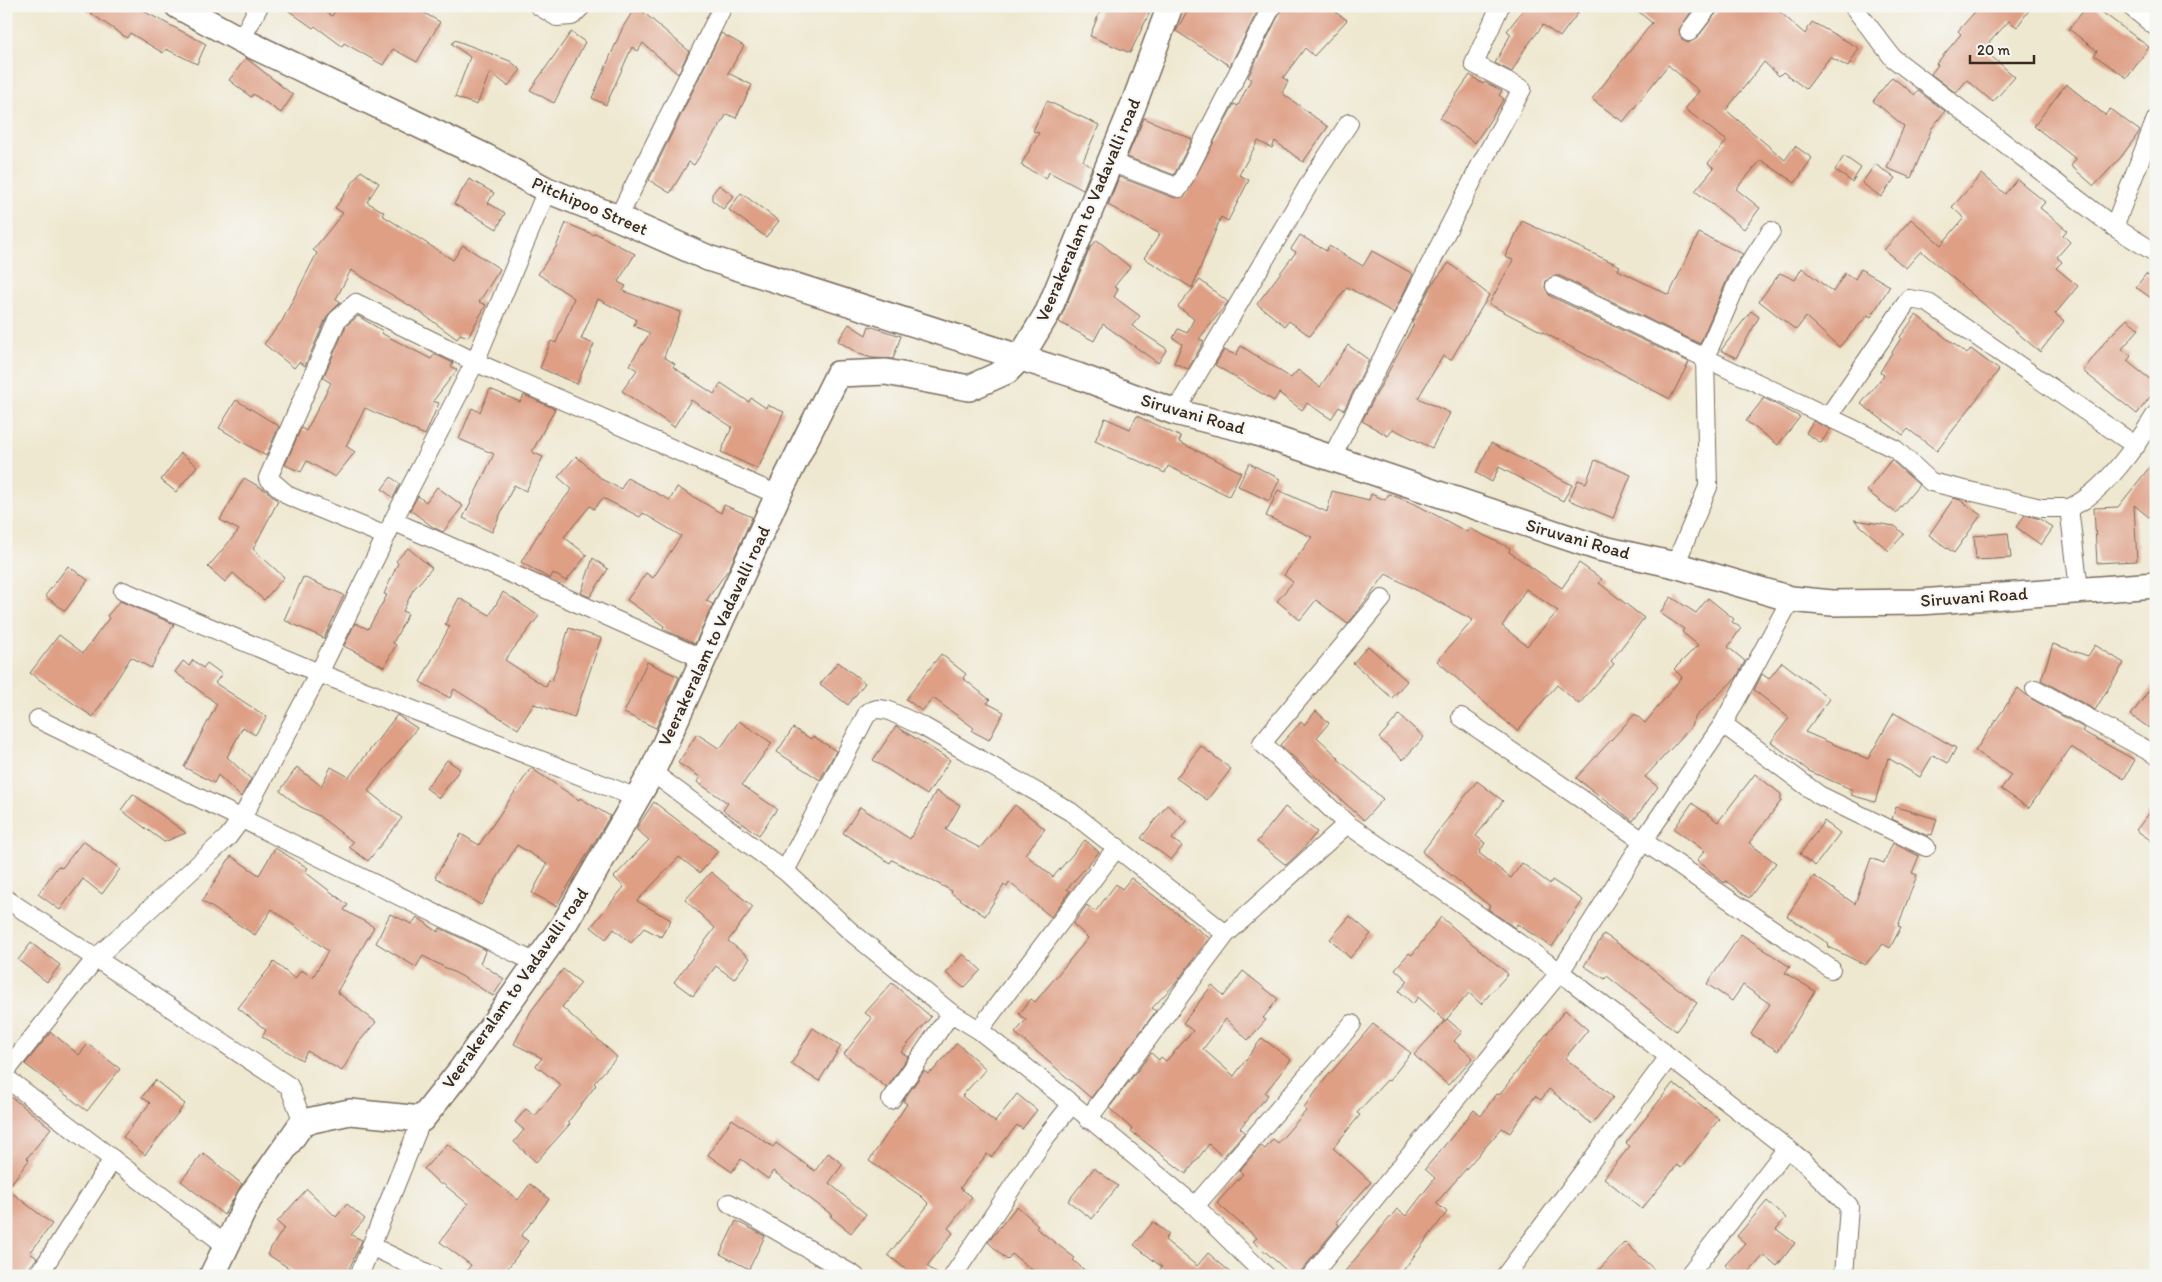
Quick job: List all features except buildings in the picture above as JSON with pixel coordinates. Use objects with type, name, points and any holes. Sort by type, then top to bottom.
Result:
[{"type":"street","name":"Pitchipoo Street","points":[[178,6],[241,40],[486,157],[547,190],[618,218],[708,258],[1021,357]]},
{"type":"street","points":[[241,40],[259,6]]},
{"type":"street","points":[[539,6],[557,17],[572,16],[582,6]]},
{"type":"street","points":[[618,218],[723,6]]},
{"type":"street","name":"Veerakeralam to Vadavalli road","points":[[422,1119],[461,1070],[566,921],[652,772],[778,495],[838,374],[886,372],[969,388],[1007,371],[1021,357],[1048,312],[1110,162],[1170,6]]},
{"type":"street","points":[[1110,162],[1179,188],[1272,6]]},
{"type":"street","points":[[1331,459],[1481,164],[1522,89],[1474,64],[1500,6]]},
{"type":"street","points":[[1689,32],[1709,6]]},
{"type":"street","points":[[1853,6],[1893,58],[2114,227],[2156,253]]},
{"type":"street","points":[[2130,6],[2156,27]]},
{"type":"street","points":[[2114,227],[2156,119]]},
{"type":"street","points":[[1175,412],[1312,179],[1349,123]]},
{"type":"street","points":[[6,1071],[96,958],[228,837],[242,818],[319,673],[390,528],[475,362],[547,190]]},
{"type":"street","points":[[1675,565],[1708,487],[1705,358],[1739,279],[1771,231]]},
{"type":"street","points":[[1555,286],[1895,449],[1931,482],[2041,508],[2069,508],[2081,502],[2136,446],[2156,414]]},
{"type":"street","points":[[1828,417],[1909,299],[1927,302],[2136,446]]},
{"type":"street","points":[[703,659],[390,528],[289,496],[268,478],[338,320],[356,303],[475,362],[778,495]]},
{"type":"street","name":"Siruvani Road","points":[[1021,357],[1175,412],[1248,430],[1599,548],[1675,565],[1791,599],[1832,603],[1920,602],[2079,589],[2156,585]]},
{"type":"street","points":[[2069,508],[2079,589]]},
{"type":"street","points":[[123,591],[319,673],[637,798]]},
{"type":"street","points":[[1382,599],[1262,743],[1348,824],[1560,972],[1802,1160],[1849,1206],[1844,1276]]},
{"type":"street","points":[[1311,1276],[1560,972],[1643,841],[1723,724],[1791,599]]},
{"type":"street","points":[[2035,689],[2156,755]]},
{"type":"street","points":[[785,871],[868,712],[877,708],[887,710],[924,727],[1071,812],[1226,934]]},
{"type":"street","points":[[1461,717],[1831,969]]},
{"type":"street","points":[[38,720],[536,963]]},
{"type":"street","points":[[1723,724],[1819,795],[1926,847]]},
{"type":"street","points":[[652,772],[785,871],[850,931],[950,1014],[979,1030],[1072,1104],[1195,1206],[1266,1276]]},
{"type":"street","points":[[1088,1119],[1226,934],[1348,824]]},
{"type":"street","points":[[979,1030],[1116,848]]},
{"type":"street","points":[[6,899],[289,1086],[303,1122]]},
{"type":"street","points":[[891,1100],[950,1014]]},
{"type":"street","points":[[1195,1206],[1352,1024]]},
{"type":"street","points":[[1505,1276],[1670,1056]]},
{"type":"street","points":[[6,1078],[227,1246]]},
{"type":"street","points":[[952,1276],[1046,1138],[1072,1104]]},
{"type":"street","points":[[212,1276],[249,1199],[303,1122],[350,1112],[422,1119],[359,1276]]},
{"type":"street","points":[[1688,1276],[1787,1148]]},
{"type":"street","points":[[38,1276],[113,1159]]},
{"type":"street","points":[[729,1203],[855,1276]]},
{"type":"street","points":[[371,1246],[433,1276]]}]
